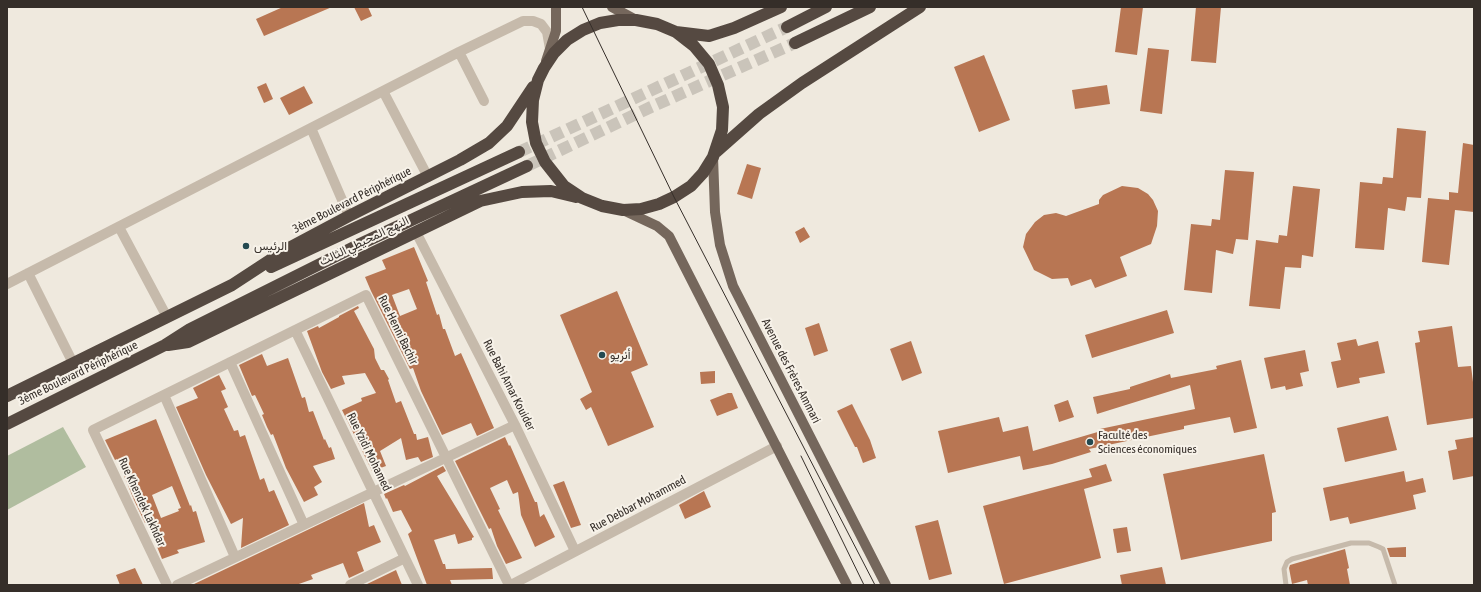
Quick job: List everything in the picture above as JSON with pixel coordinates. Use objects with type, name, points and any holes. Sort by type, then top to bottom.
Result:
[{"type":"highway","points":[[676,32],[709,36],[734,28],[781,7]]},
{"type":"highway","points":[[787,27],[826,7]]},
{"type":"highway","points":[[795,43],[870,7]]},
{"type":"highway","points":[[714,154],[759,114],[802,83],[920,7]]},
{"type":"highway","points":[[618,20],[636,20],[657,24],[676,32],[694,46],[709,64],[718,85],[723,107],[722,130],[714,154],[703,173],[690,186],[674,197],[653,206],[641,209],[623,210],[602,206],[582,198],[558,180],[545,162],[536,143],[532,122],[533,100],[538,80],[544,68],[554,53],[567,40],[582,30],[600,23],[618,20]]},
{"type":"highway","name":"3ème Boulevard Périphérique","points":[[7,396],[232,285],[287,249],[428,177],[489,143],[507,126],[538,80]]},
{"type":"highway","name":"النهج المحيطي الثالث","points":[[232,285],[519,152]]},
{"type":"highway","name":"3ème Boulevard Périphérique","points":[[7,424],[165,345],[190,329],[358,245],[527,166]]},
{"type":"highway","name":"النهج المحيطي الثالث","points":[[165,345],[188,342],[480,201],[522,192],[551,191],[582,198]]},
{"type":"main road","points":[[544,68],[556,31],[556,7]]},
{"type":"main road","points":[[612,7],[636,20]]},
{"type":"main road","name":"Avenue des Frères Ammari","points":[[714,154],[715,212],[720,245],[733,286],[886,585]]},
{"type":"main road","points":[[623,210],[657,226],[668,236],[847,585]]},
{"type":"street","points":[[7,284],[459,52],[523,21],[533,21],[541,24],[547,32],[550,49]]},
{"type":"street","points":[[459,52],[484,101]]},
{"type":"street","points":[[383,91],[428,177]]},
{"type":"street","points":[[311,128],[349,216]]},
{"type":"street","points":[[119,226],[167,317]]},
{"type":"street","name":"Rue Bahi Amar Kouider","points":[[416,232],[514,425],[575,552]]},
{"type":"street","points":[[28,273],[73,363]]},
{"type":"street","name":"Rue Henni Bachir","points":[[93,430],[366,295],[510,585]]},
{"type":"street","name":"Rue Yzidi Mohamed","points":[[295,330],[418,585]]},
{"type":"street","points":[[230,362],[304,524]]},
{"type":"street","points":[[164,395],[236,557]]},
{"type":"street","points":[[177,585],[514,425]]},
{"type":"street","name":"Rue Khendek Lakhdar","points":[[93,430],[167,585]]},
{"type":"street","name":"Rue Debbar Mohammed","points":[[510,585],[777,446]]},
{"type":"street","points":[[350,585],[405,558]]},
{"type":"lane","points":[[1286,585],[1284,569],[1287,562],[1292,559],[1351,543],[1369,543],[1383,550],[1395,585]]},
{"type":"green space","points":[[63,427],[86,467],[7,510],[7,456]]},
{"type":"building","points":[[283,7],[332,7],[264,36],[256,19]]},
{"type":"building","points":[[354,7],[368,7],[372,16],[361,21]]},
{"type":"building","points":[[1121,7],[1143,7],[1137,55],[1115,52]]},
{"type":"building","points":[[1196,7],[1221,7],[1216,63],[1191,61]]},
{"type":"building","points":[[1148,48],[1169,50],[1162,114],[1140,111]]},
{"type":"building","points":[[984,55],[1010,120],[979,132],[954,67]]},
{"type":"building","points":[[266,83],[273,99],[264,103],[257,87]]},
{"type":"building","points":[[1107,85],[1110,104],[1075,109],[1072,90]]},
{"type":"building","points":[[304,86],[313,103],[289,115],[280,98]]},
{"type":"building","points":[[1397,128],[1426,131],[1421,198],[1407,197],[1405,211],[1388,208],[1384,250],[1355,248],[1360,182],[1382,184],[1383,177],[1393,178]]},
{"type":"building","points":[[1463,143],[1474,145],[1474,212],[1455,210],[1449,265],[1422,262],[1428,198],[1449,200],[1449,192],[1458,193]]},
{"type":"building","points":[[747,164],[761,168],[752,199],[737,194]]},
{"type":"building","points":[[1225,170],[1254,172],[1248,240],[1236,239],[1233,254],[1216,250],[1212,293],[1184,290],[1191,224],[1211,226],[1212,219],[1220,220]]},
{"type":"building","points":[[1122,186],[1138,188],[1148,194],[1153,200],[1158,211],[1157,226],[1151,244],[1120,257],[1127,276],[1095,288],[1091,279],[1071,286],[1068,278],[1052,279],[1034,270],[1023,247],[1026,234],[1035,222],[1044,215],[1056,213],[1066,216],[1099,204],[1099,200],[1103,195]]},
{"type":"building","points":[[1293,186],[1320,189],[1313,257],[1302,255],[1301,268],[1285,267],[1280,309],[1249,306],[1256,240],[1278,243],[1279,235],[1287,236]]},
{"type":"building","points":[[804,227],[810,237],[800,243],[795,232]]},
{"type":"building","points":[[414,247],[428,281],[426,282],[437,315],[439,314],[443,329],[445,329],[455,356],[461,353],[494,428],[477,436],[471,423],[442,435],[421,391],[413,368],[410,369],[365,277],[386,269],[382,260]],"holes":[[[409,289],[417,309],[400,316],[392,295]]]},
{"type":"building","points":[[617,291],[648,365],[631,372],[654,427],[608,446],[591,407],[586,410],[580,399],[592,392],[560,315]]},
{"type":"building","points":[[358,306],[359,308],[354,311],[374,349],[375,358],[381,370],[384,370],[389,379],[388,380],[396,403],[401,401],[414,434],[416,434],[417,440],[428,437],[433,457],[421,462],[418,457],[406,460],[401,438],[380,451],[386,466],[372,471],[342,410],[362,401],[361,398],[376,393],[365,373],[342,376],[345,384],[331,389],[322,372],[307,331],[318,326],[319,328]]},
{"type":"building","points":[[1167,310],[1174,333],[1092,358],[1085,335]]},
{"type":"building","points":[[819,323],[828,351],[814,356],[805,328]]},
{"type":"building","points":[[1452,326],[1458,367],[1471,366],[1474,390],[1474,418],[1427,425],[1415,343],[1420,342],[1418,331]]},
{"type":"building","points":[[1356,339],[1358,346],[1378,341],[1385,373],[1359,378],[1360,383],[1337,388],[1331,362],[1341,360],[1337,343]]},
{"type":"building","points":[[911,341],[922,373],[902,381],[890,349]]},
{"type":"building","points":[[1305,350],[1309,371],[1300,373],[1303,386],[1286,390],[1285,386],[1271,389],[1264,358]]},
{"type":"building","points":[[262,354],[267,366],[288,358],[302,398],[305,397],[309,412],[313,411],[324,440],[325,439],[329,448],[331,447],[335,459],[313,466],[322,482],[314,487],[318,495],[304,502],[286,468],[273,434],[271,435],[262,415],[264,414],[255,395],[252,396],[239,365]]},
{"type":"building","points":[[1241,360],[1257,428],[1234,433],[1230,417],[1184,426],[1184,429],[1089,449],[1091,452],[1052,464],[1023,470],[1020,456],[948,473],[938,431],[999,417],[1003,432],[1028,426],[1033,451],[1101,431],[1100,429],[1195,409],[1190,385],[1097,414],[1093,397],[1130,389],[1130,387],[1170,374],[1171,378],[1217,369],[1216,366]]},
{"type":"building","points":[[715,371],[715,383],[701,384],[700,372]]},
{"type":"building","points":[[219,375],[226,389],[221,391],[228,407],[224,409],[234,431],[238,430],[240,437],[245,435],[260,480],[264,478],[269,492],[274,490],[289,525],[241,548],[243,518],[231,524],[206,475],[176,407],[198,398],[193,388]]},
{"type":"building","points":[[728,393],[732,393],[738,408],[717,416],[710,400]]},
{"type":"building","points":[[1068,400],[1074,417],[1059,422],[1054,405]]},
{"type":"building","points":[[852,404],[870,440],[876,458],[863,463],[857,447],[855,447],[837,411]]},
{"type":"building","points":[[1388,416],[1397,450],[1345,462],[1337,428]]},
{"type":"building","points":[[156,419],[190,506],[191,505],[193,512],[196,511],[205,542],[177,550],[179,553],[162,559],[147,522],[145,523],[134,500],[117,459],[115,460],[105,440]],"holes":[[[172,486],[181,508],[178,509],[179,511],[161,518],[152,495]]]},
{"type":"building","points":[[505,437],[535,502],[537,502],[540,517],[544,514],[555,537],[535,547],[521,515],[518,492],[513,494],[507,480],[490,488],[500,509],[498,510],[522,558],[506,564],[497,546],[491,528],[489,529],[455,461]]},
{"type":"building","points":[[1474,437],[1474,476],[1453,480],[1448,451],[1457,449],[1455,440]]},
{"type":"building","points":[[1264,454],[1276,512],[1272,513],[1272,541],[1181,560],[1163,474]]},
{"type":"building","points":[[1106,464],[1112,481],[1084,489],[1101,558],[1004,584],[983,506],[1092,477],[1089,469]]},
{"type":"building","points":[[443,466],[446,471],[437,476],[474,537],[472,540],[458,544],[455,534],[434,540],[443,564],[445,564],[446,569],[492,568],[493,579],[450,580],[452,585],[427,585],[408,534],[412,531],[401,510],[393,512],[387,498],[386,499],[384,494],[404,485],[405,486]]},
{"type":"building","points":[[1404,471],[1406,482],[1423,478],[1426,492],[1413,495],[1416,509],[1350,524],[1348,517],[1330,521],[1323,488]]},
{"type":"building","points":[[564,481],[581,525],[571,528],[553,485]]},
{"type":"building","points":[[704,491],[711,507],[685,519],[679,505]]},
{"type":"building","points":[[364,503],[369,527],[374,525],[381,542],[357,552],[364,571],[349,578],[343,563],[311,575],[313,579],[296,585],[192,585]]},
{"type":"building","points":[[938,520],[952,574],[929,580],[915,526]]},
{"type":"building","points":[[1127,527],[1131,551],[1117,553],[1113,529]]},
{"type":"building","points":[[1406,547],[1406,557],[1390,557],[1387,548]]},
{"type":"building","points":[[1345,549],[1349,568],[1347,569],[1350,585],[1308,585],[1307,580],[1292,584],[1289,568],[1290,565]]},
{"type":"building","points":[[1162,567],[1166,585],[1122,585],[1120,575]]},
{"type":"building","points":[[135,568],[143,585],[120,585],[116,575]]},
{"type":"building","points":[[396,570],[402,585],[365,585]]},
{"type":"tunnel","points":[[519,152],[787,27]]},
{"type":"tunnel","points":[[527,166],[651,107],[795,43]]},
{"type":"tram line","points":[[582,7],[674,197],[875,585]]},
{"type":"tram line","points":[[801,456],[864,585]]},
{"type":"place","name":"الرئيس","points":[[246,246]]},
{"type":"place","name":"أنريو","points":[[602,355]]},
{"type":"place","name":"Faculté des Sciences économiques","points":[[1090,442]]}]
